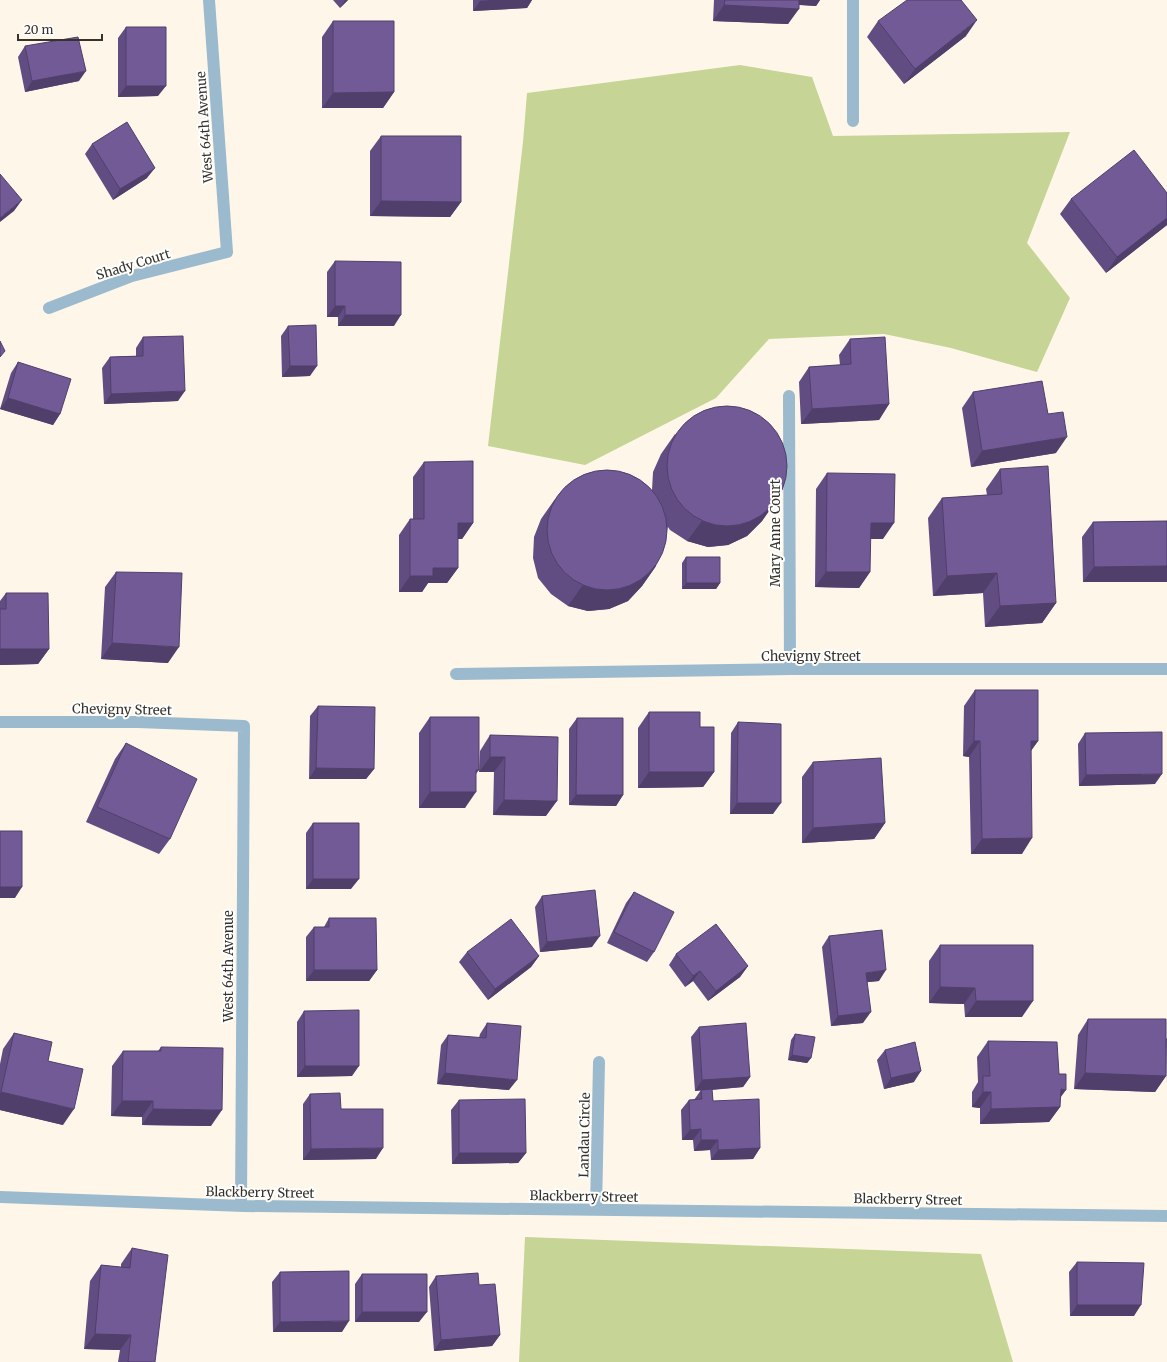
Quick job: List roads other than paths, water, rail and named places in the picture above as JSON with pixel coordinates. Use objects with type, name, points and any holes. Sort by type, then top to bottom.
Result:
[{"type":"street","name":"West 64th Avenue","points":[[209,0],[227,252]]},
{"type":"street","points":[[853,0],[853,121]]},
{"type":"street","name":"Shady Court","points":[[50,308],[132,276],[227,252]]},
{"type":"street","name":"Mary Anne Court","points":[[789,396],[790,669]]},
{"type":"street","name":"Chevigny Street","points":[[456,674],[790,669],[1167,669]]},
{"type":"street","name":"Chevigny Street","points":[[0,722],[138,722],[244,726]]},
{"type":"street","name":"West 64th Avenue","points":[[241,1206],[244,726]]},
{"type":"street","name":"Landau Circle","points":[[596,1210],[599,1062]]},
{"type":"street","name":"Blackberry Street","points":[[0,1197],[241,1206],[1167,1216]]}]
